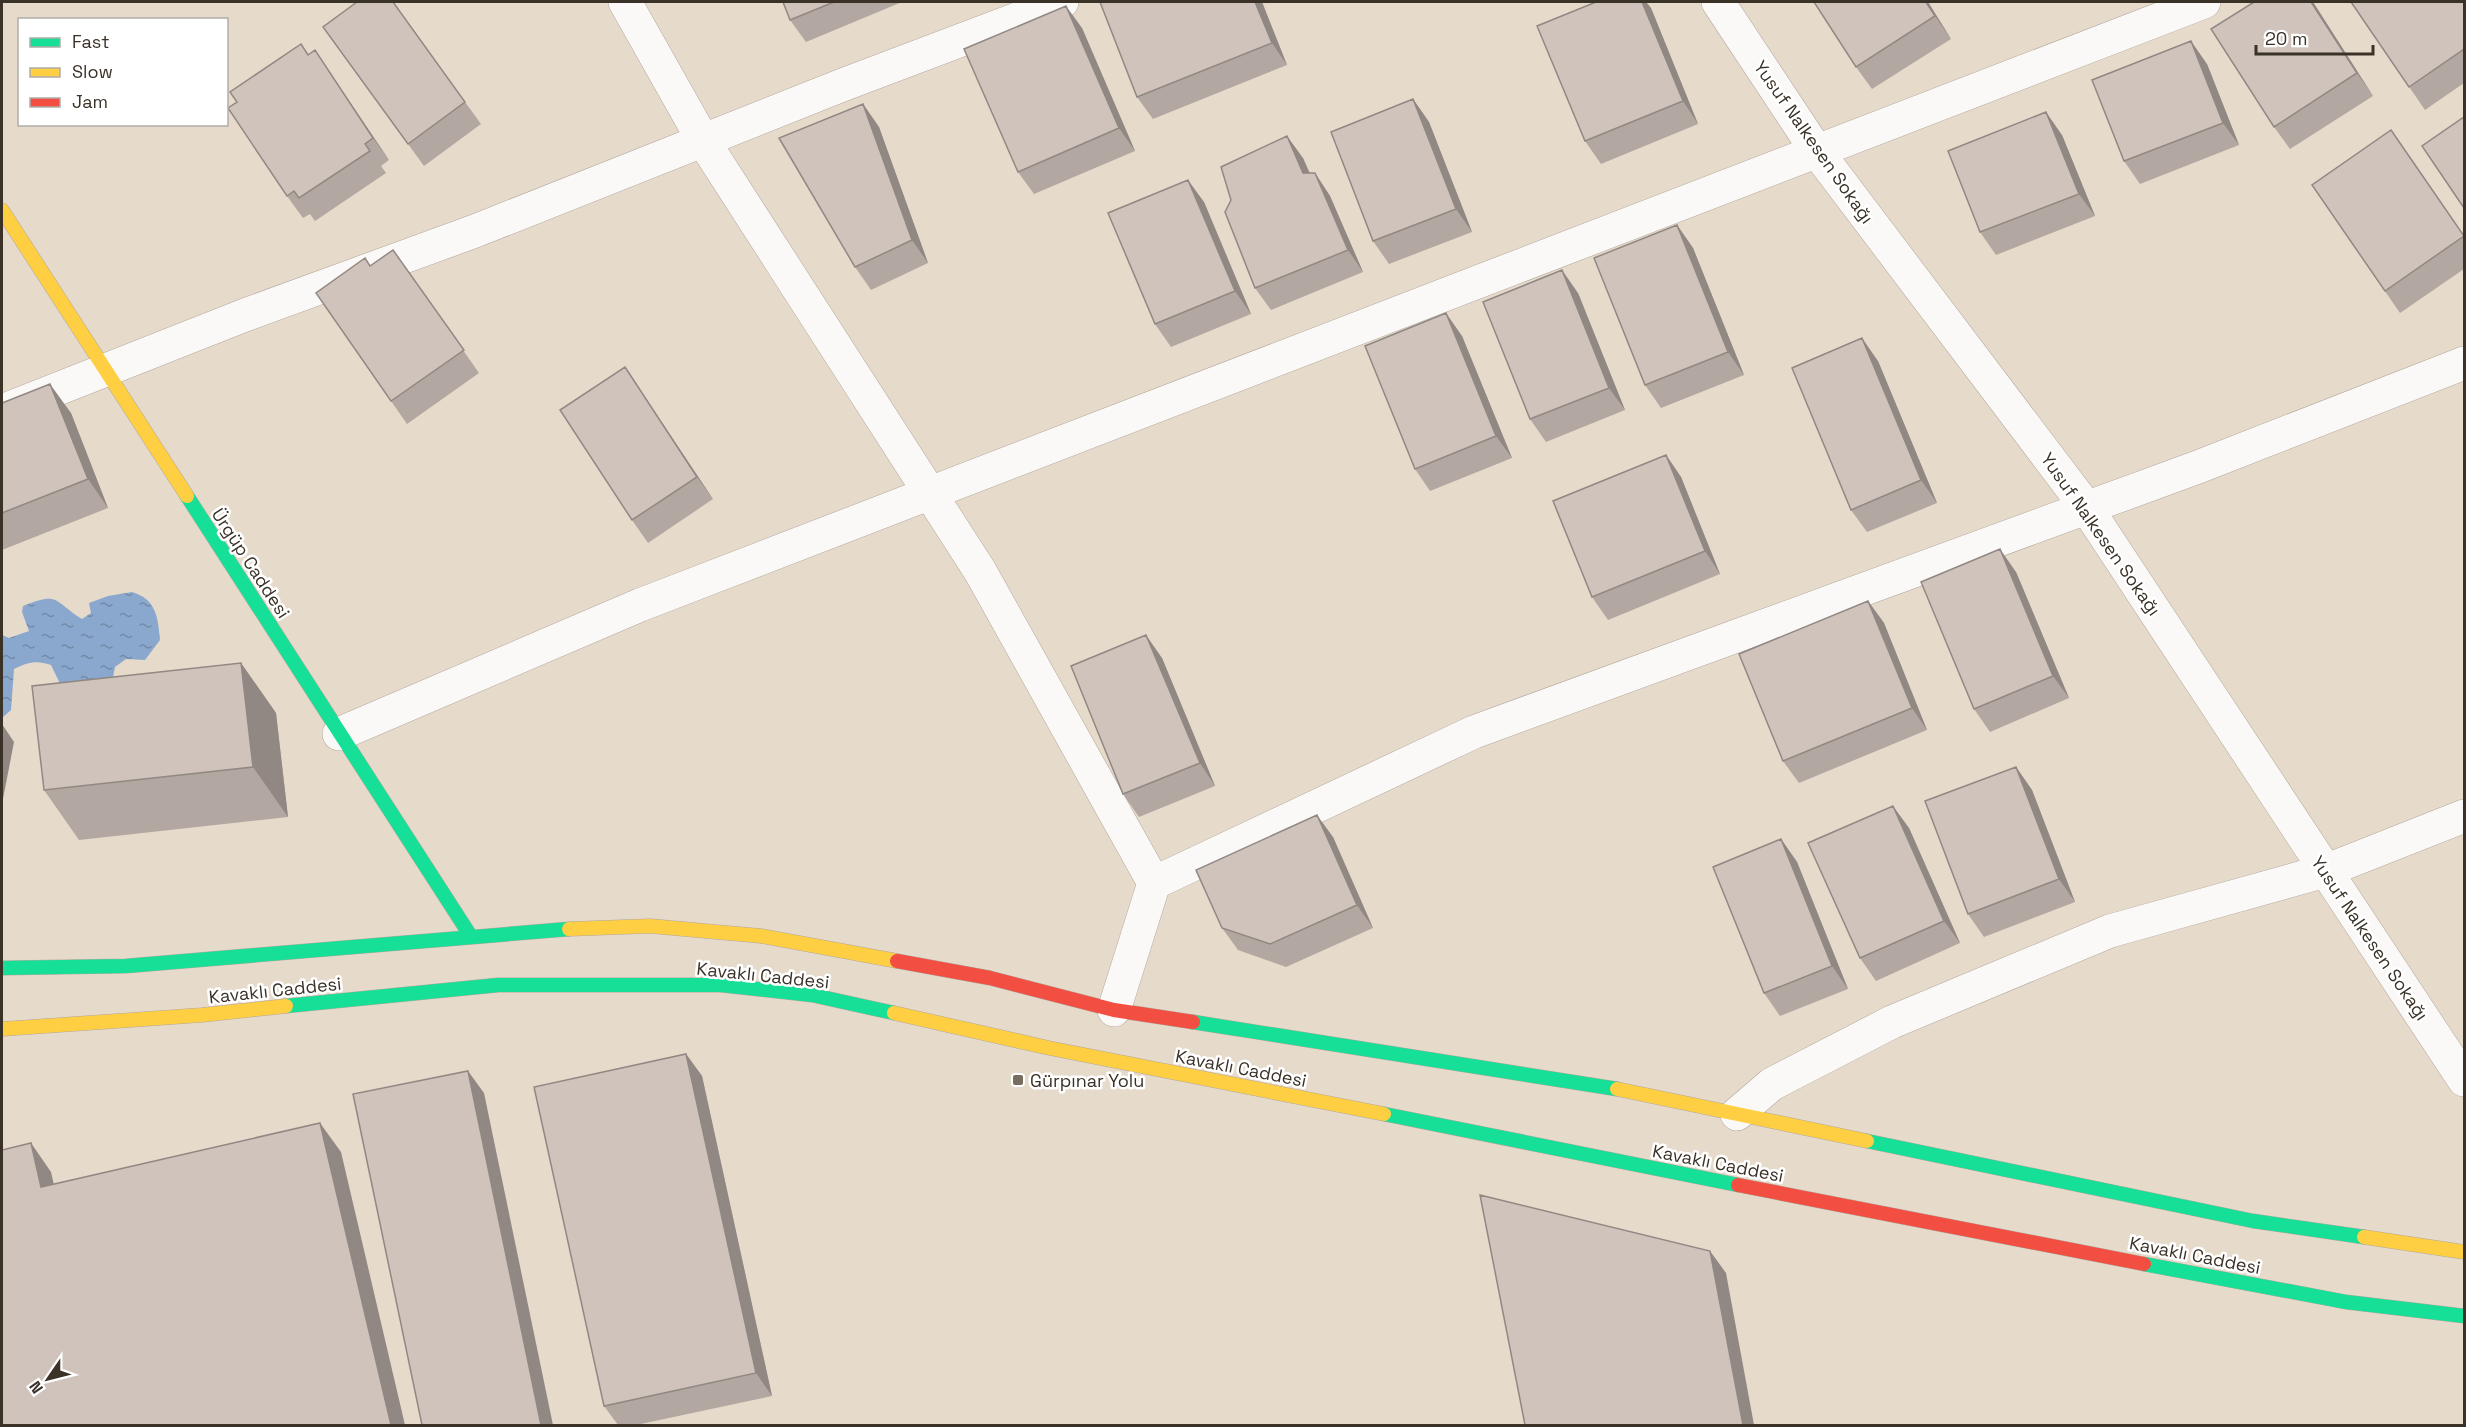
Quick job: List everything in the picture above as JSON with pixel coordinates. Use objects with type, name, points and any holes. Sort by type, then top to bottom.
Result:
[{"type":"main road","name":"Ürgüp Caddesi","points":[[2,210],[470,935]]},
{"type":"main road","name":"Kavaklı Caddesi","points":[[2,968],[126,966],[556,929],[650,926],[761,936],[990,978],[1113,1010],[1581,1082],[2253,1221],[2464,1252]]},
{"type":"main road","name":"Kavaklı Caddesi","points":[[2,1029],[202,1015],[498,986],[721,985],[812,995],[1049,1048],[2062,1249],[2346,1302],[2464,1316]]},
{"type":"street","points":[[626,2],[704,142],[980,571],[1154,883]]},
{"type":"street","points":[[2,411],[245,315],[475,231],[704,142],[845,84],[1062,2]]},
{"type":"street","name":"Yusuf Nalkesen Sokağı","points":[[1718,2],[1816,150],[2086,507],[2464,1080]]},
{"type":"street","points":[[339,734],[640,605],[2204,2]]},
{"type":"street","points":[[1113,1010],[1154,883],[1474,732],[2198,466],[2464,363]]},
{"type":"street","points":[[1737,1114],[1772,1084],[1892,1022],[2110,932],[2325,871],[2464,816]]},
{"type":"water","points":[[132,592],[151,604],[157,617],[160,640],[145,660],[126,659],[115,667],[113,677],[65,694],[51,665],[32,662],[14,669],[11,710],[2,718],[2,635],[9,638],[29,631],[22,612],[23,606],[44,599],[56,600],[82,619],[91,613],[89,603],[108,596]]},
{"type":"building","points":[[357,2],[393,2],[465,102],[408,144],[323,27]]},
{"type":"building","points":[[783,2],[834,2],[790,20]]},
{"type":"building","points":[[1100,2],[1255,2],[1272,43],[1137,97]]},
{"type":"building","points":[[1596,2],[1642,2],[1683,101],[1585,141],[1537,26]]},
{"type":"building","points":[[1814,2],[1926,2],[1935,16],[1856,67]]},
{"type":"building","points":[[2254,2],[2311,2],[2357,73],[2274,127],[2211,29]]},
{"type":"building","points":[[2351,2],[2464,2],[2464,49],[2409,87]]},
{"type":"building","points":[[1066,6],[1119,128],[1018,172],[964,49]]},
{"type":"building","points":[[2191,41],[2223,123],[2124,161],[2092,80]]},
{"type":"building","points":[[301,44],[308,55],[315,50],[373,138],[365,144],[370,151],[299,198],[294,191],[287,196],[228,108],[237,102],[230,92]]},
{"type":"building","points":[[1413,99],[1456,209],[1373,241],[1331,132]]},
{"type":"building","points":[[863,104],[912,240],[855,267],[779,138]]},
{"type":"building","points":[[2046,112],[2079,194],[1980,232],[1948,151]]},
{"type":"building","points":[[2464,117],[2464,208],[2422,146]]},
{"type":"building","points":[[2391,130],[2464,236],[2385,291],[2312,185]]},
{"type":"building","points":[[1287,136],[1303,173],[1315,173],[1348,250],[1255,288],[1225,212],[1231,200],[1221,167]]},
{"type":"building","points":[[1188,180],[1235,291],[1155,324],[1108,213]]},
{"type":"building","points":[[1677,225],[1728,352],[1645,385],[1594,258]]},
{"type":"building","points":[[393,250],[464,350],[391,401],[316,293],[365,258],[370,266]]},
{"type":"building","points":[[1562,270],[1609,388],[1530,419],[1483,302]]},
{"type":"building","points":[[1446,313],[1496,436],[1415,469],[1365,346]]},
{"type":"building","points":[[1862,338],[1921,480],[1851,510],[1792,368]]},
{"type":"building","points":[[625,367],[697,477],[632,520],[560,410]]},
{"type":"building","points":[[50,384],[88,479],[2,513],[2,403]]},
{"type":"building","points":[[1666,455],[1705,551],[1592,597],[1553,501]]},
{"type":"building","points":[[2000,549],[2053,676],[1974,709],[1921,582]]},
{"type":"building","points":[[1868,601],[1912,708],[1783,761],[1739,654]]},
{"type":"building","points":[[1146,635],[1200,763],[1123,794],[1071,666]]},
{"type":"building","points":[[241,663],[253,767],[44,790],[32,686]]},
{"type":"building","points":[[2016,767],[2059,879],[1968,914],[1925,801]]},
{"type":"building","points":[[1893,806],[1944,921],[1860,958],[1808,843]]},
{"type":"building","points":[[1317,815],[1357,905],[1270,944],[1222,928],[1196,870]]},
{"type":"building","points":[[1781,839],[1832,966],[1764,993],[1713,867]]},
{"type":"building","points":[[686,1054],[756,1373],[604,1406],[534,1087]]},
{"type":"building","points":[[468,1071],[541,1425],[422,1425],[353,1094]]},
{"type":"building","points":[[320,1123],[391,1425],[2,1425],[2,1150],[31,1143],[41,1187]]},
{"type":"building","points":[[1480,1195],[1710,1251],[1743,1425],[1525,1425]]},
{"type":"traffic: fast","points":[[187,496],[470,935]]},
{"type":"traffic: fast","points":[[2,968],[126,966],[569,929]]},
{"type":"traffic: fast","points":[[286,1006],[498,985],[721,985],[812,995],[894,1013]]},
{"type":"traffic: fast","points":[[1193,1022],[1617,1089]]},
{"type":"traffic: fast","points":[[1384,1114],[1738,1185]]},
{"type":"traffic: fast","points":[[1867,1141],[2253,1221],[2364,1237]]},
{"type":"traffic: fast","points":[[2144,1264],[2346,1302],[2464,1316]]},
{"type":"traffic: slow","points":[[2,210],[187,496]]},
{"type":"traffic: slow","points":[[569,929],[650,926],[761,936],[897,961]]},
{"type":"traffic: slow","points":[[2,1029],[202,1015],[286,1006]]},
{"type":"traffic: slow","points":[[894,1013],[1049,1048],[1384,1114]]},
{"type":"traffic: slow","points":[[1617,1089],[1867,1141]]},
{"type":"traffic: slow","points":[[2364,1237],[2464,1252]]},
{"type":"traffic: jam","points":[[897,961],[990,978],[1114,1010],[1193,1022]]},
{"type":"traffic: jam","points":[[1738,1185],[2144,1264]]},
{"type":"place","name":"Gürpınar Yolu","points":[[1018,1080]]}]
